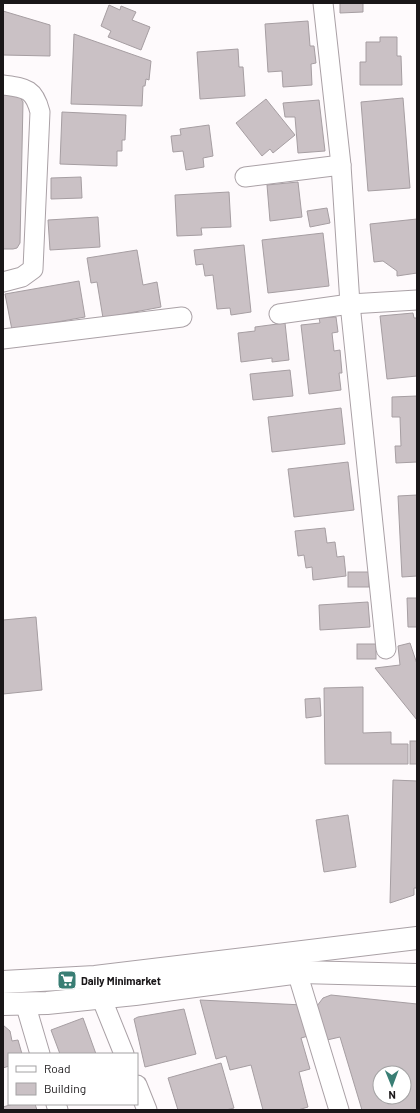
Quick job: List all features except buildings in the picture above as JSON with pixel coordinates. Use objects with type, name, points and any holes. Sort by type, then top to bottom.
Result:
[{"type":"main road","points":[[3,982],[94,977],[417,938]]},
{"type":"main road","points":[[3,1004],[101,997],[297,972],[417,975]]},
{"type":"street","points":[[323,3],[341,165],[350,304],[366,443],[386,649]]},
{"type":"street","points":[[3,85],[24,88],[36,97],[40,112],[34,260],[32,269],[22,277],[3,282]]},
{"type":"street","points":[[245,178],[341,165]]},
{"type":"street","points":[[279,314],[350,304],[417,300]]},
{"type":"street","points":[[3,339],[182,317]]},
{"type":"street","points":[[297,972],[339,1110]]},
{"type":"street","points":[[101,997],[124,1053]]},
{"type":"street","points":[[25,1003],[40,1053]]},
{"type":"street","points":[[138,1087],[148,1110]]},
{"type":"place","name":"Daily Minimarket","points":[[67,980]]}]
